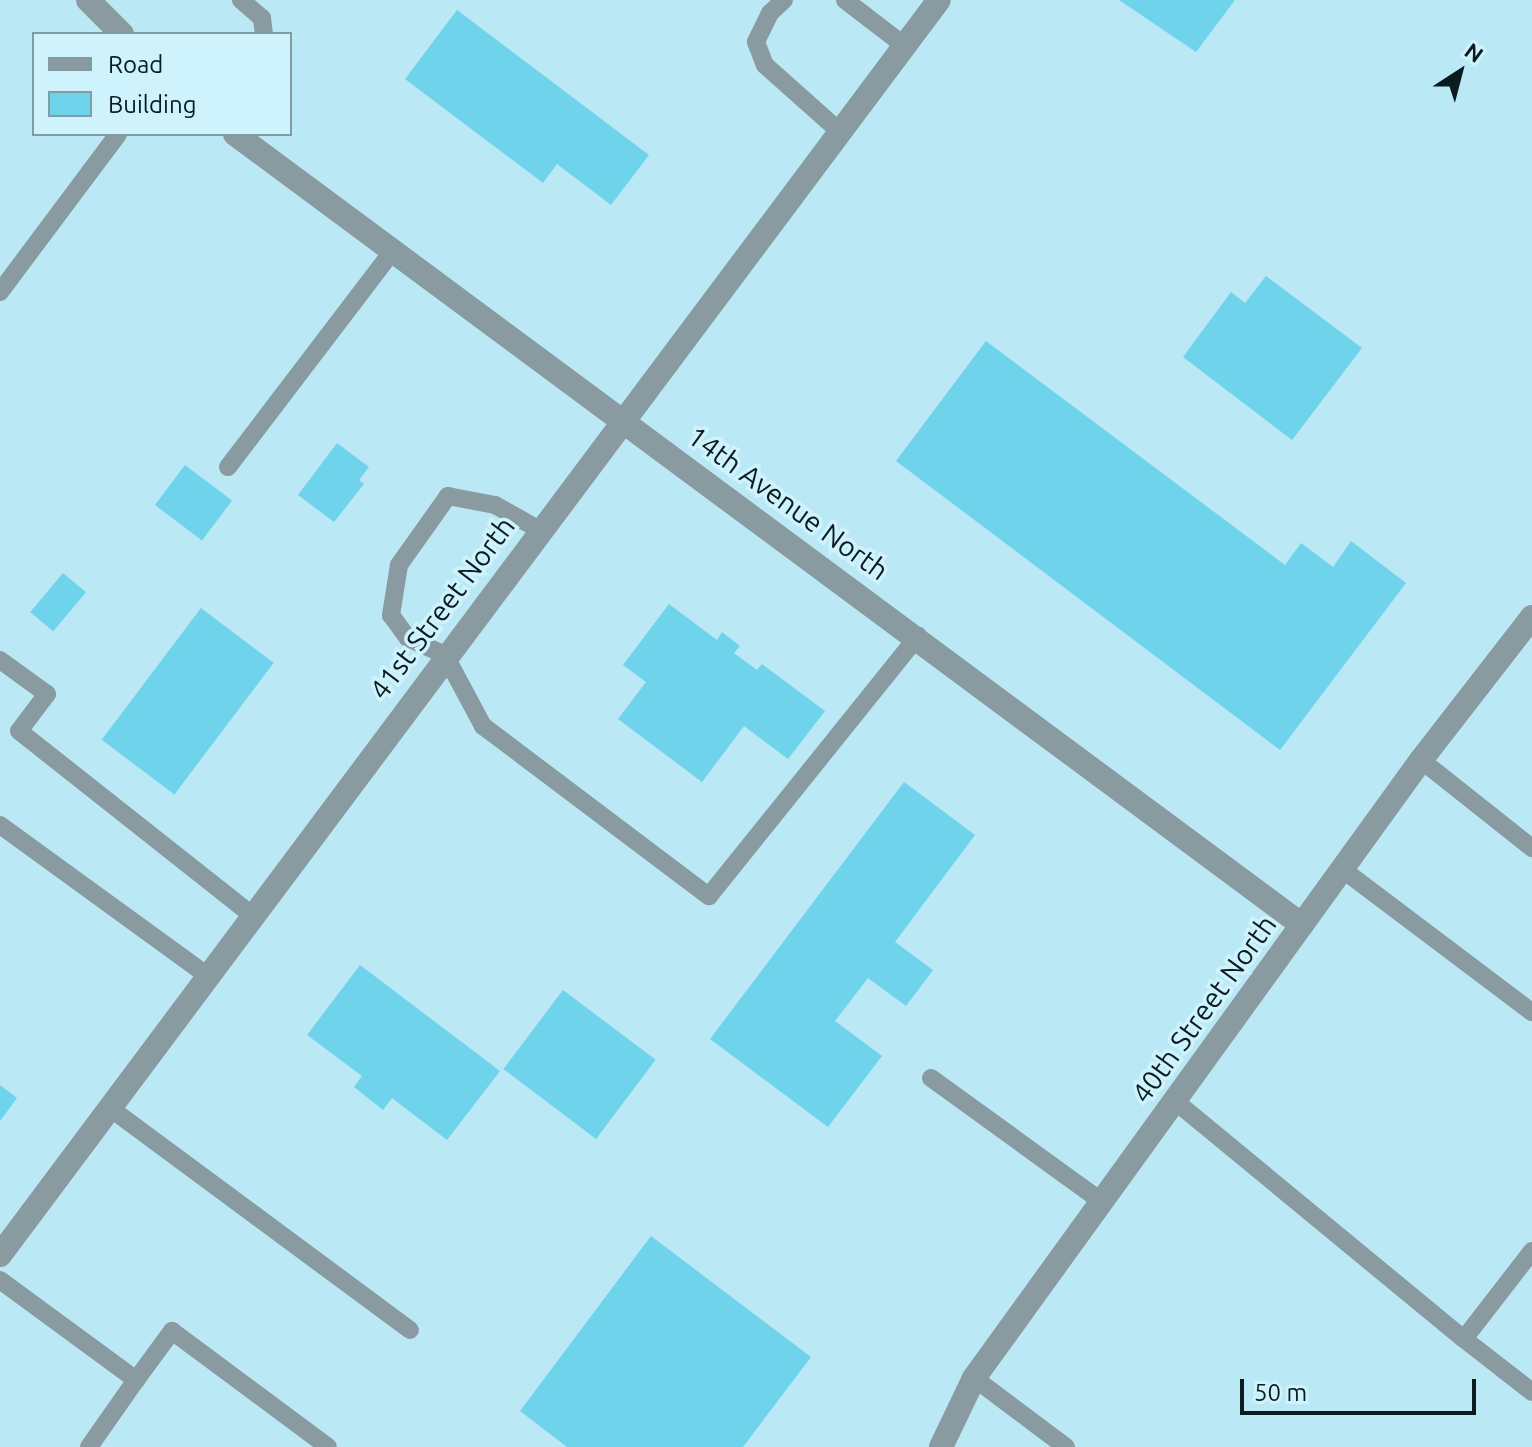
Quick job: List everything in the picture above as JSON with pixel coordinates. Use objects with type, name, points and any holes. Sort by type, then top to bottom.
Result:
[{"type":"street","points":[[88,0],[120,32]]},
{"type":"street","name":"41st Street North","points":[[0,1255],[538,529],[939,0]]},
{"type":"street","name":"14th Avenue North","points":[[238,136],[918,636],[1302,925]]},
{"type":"street","name":"40th Street North","points":[[941,1447],[974,1378],[1421,760],[1532,617]]},
{"type":"lane","points":[[241,0],[262,18],[264,32]]},
{"type":"lane","points":[[784,0],[770,13],[756,42],[765,65],[792,95],[838,130]]},
{"type":"lane","points":[[845,0],[905,46]]},
{"type":"lane","points":[[0,292],[117,136]]},
{"type":"lane","points":[[228,467],[392,252]]},
{"type":"lane","points":[[538,529],[495,505],[448,496],[399,565],[391,615],[408,638],[445,655],[483,726],[709,896],[918,636]]},
{"type":"lane","points":[[0,660],[47,694],[19,731],[251,914]]},
{"type":"lane","points":[[1421,760],[1532,848]]},
{"type":"lane","points":[[0,825],[208,976]]},
{"type":"lane","points":[[1342,869],[1532,1012]]},
{"type":"lane","points":[[931,1078],[1102,1202]]},
{"type":"lane","points":[[1175,1101],[1532,1392]]},
{"type":"lane","points":[[110,1108],[410,1330]]},
{"type":"lane","points":[[1464,1339],[1532,1251]]},
{"type":"lane","points":[[0,1280],[136,1380]]},
{"type":"lane","points":[[89,1447],[172,1331],[328,1447]]},
{"type":"lane","points":[[974,1378],[1066,1447]]},
{"type":"building","points":[[1119,0],[1235,0],[1196,52]]},
{"type":"building","points":[[457,10],[649,155],[611,205],[557,164],[543,183],[405,79]]},
{"type":"building","points":[[1266,276],[1362,348],[1292,440],[1183,357],[1231,292],[1245,303]]},
{"type":"building","points":[[986,341],[1285,565],[1301,543],[1333,567],[1351,541],[1406,583],[1280,750],[896,461]]},
{"type":"building","points":[[337,443],[369,467],[359,480],[364,484],[334,522],[298,495]]},
{"type":"building","points":[[185,465],[232,501],[202,540],[155,505]]},
{"type":"building","points":[[63,573],[86,592],[53,631],[30,612]]},
{"type":"building","points":[[669,604],[717,640],[722,632],[740,646],[734,653],[757,670],[762,664],[825,711],[788,759],[744,726],[702,782],[618,719],[646,682],[623,665]]},
{"type":"building","points":[[201,608],[274,663],[174,795],[102,740]]},
{"type":"building","points":[[904,782],[975,835],[895,942],[933,970],[906,1006],[868,978],[835,1021],[882,1056],[828,1127],[710,1039]]},
{"type":"building","points":[[360,965],[500,1071],[447,1140],[392,1098],[383,1110],[354,1087],[362,1076],[307,1035]]},
{"type":"building","points":[[563,990],[656,1060],[596,1139],[503,1069]]},
{"type":"building","points":[[0,1085],[17,1098],[0,1121]]},
{"type":"building","points":[[651,1236],[811,1357],[743,1447],[567,1447],[520,1411]]}]
